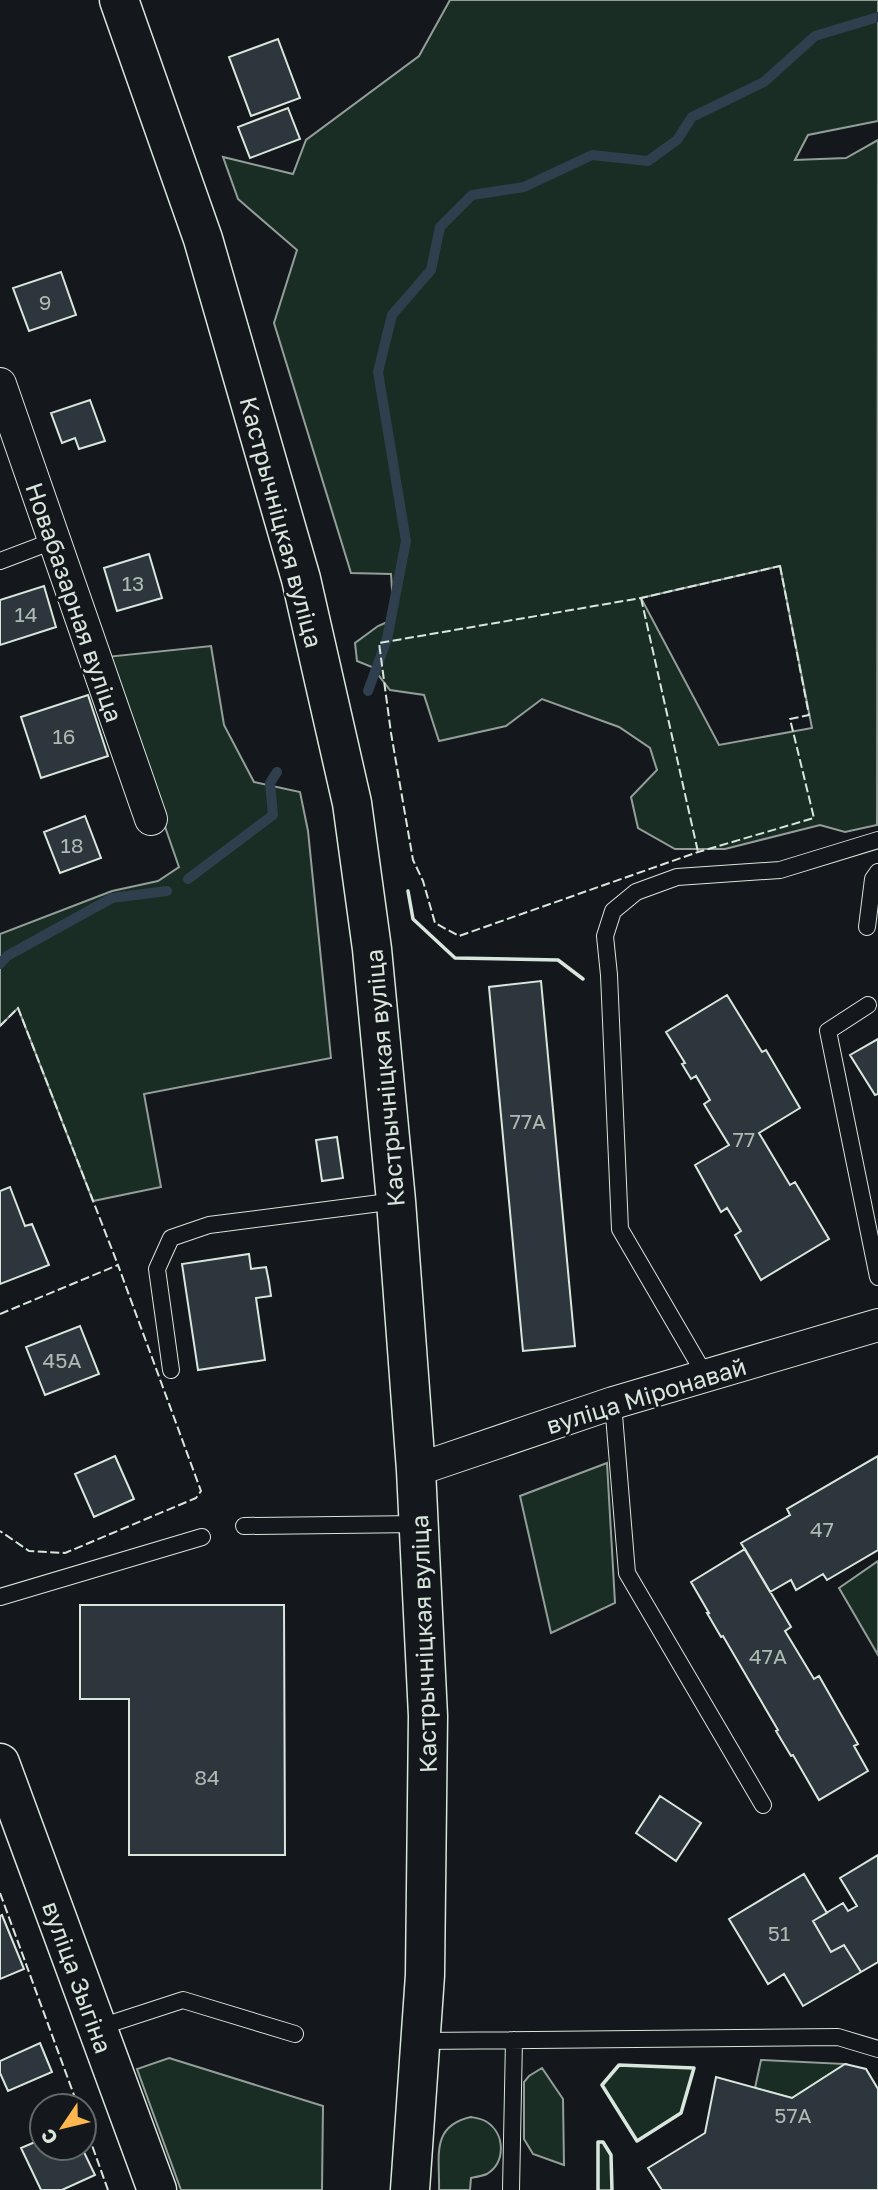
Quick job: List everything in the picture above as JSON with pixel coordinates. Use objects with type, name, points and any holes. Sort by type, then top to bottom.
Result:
[{"type":"main road","name":"Кастрычніцкая вуліца","points":[[119,0],[203,239],[301,579],[352,803],[372,949],[396,1201],[416,1470],[428,1716],[425,1975],[410,2190]]},
{"type":"main road","name":"вуліца Зыгіна","points":[[0,1763],[157,2190]]},
{"type":"street","name":"Новабазарная вуліца","points":[[0,384],[151,819]]},
{"type":"street","name":"вуліца Міронавай","points":[[416,1470],[613,1403],[878,1325]]},
{"type":"lane","points":[[0,561],[53,541]]},
{"type":"lane","points":[[705,1376],[620,1229],[605,936],[612,911],[636,892],[677,877],[780,870],[878,840]]},
{"type":"lane","points":[[867,927],[873,879],[878,872]]},
{"type":"lane","points":[[868,1005],[828,1031],[878,1277]]},
{"type":"lane","points":[[171,1370],[157,1269],[172,1238],[209,1224],[396,1201]]},
{"type":"lane","points":[[613,1403],[627,1573],[763,1805]]},
{"type":"lane","points":[[244,1526],[419,1524]]},
{"type":"lane","points":[[0,1597],[202,1537]]},
{"type":"lane","points":[[97,2028],[183,2000],[295,2034]]},
{"type":"lane","points":[[419,2041],[838,2038],[878,2049]]},
{"type":"lane","points":[[511,2190],[514,2040]]},
{"type":"green space","points":[[450,0],[878,0],[878,121],[808,135],[795,160],[846,158],[878,140],[877,825],[845,832],[820,825],[725,849],[675,849],[638,828],[631,797],[657,770],[650,748],[619,727],[542,699],[506,726],[439,741],[424,695],[390,690],[372,667],[357,661],[355,643],[378,626],[394,619],[391,574],[351,573],[274,323],[297,250],[238,199],[223,157],[293,174],[306,140],[419,56]],"holes":[[[780,566],[812,728],[719,745],[641,598]]]},
{"type":"green space","points":[[211,646],[224,725],[254,782],[300,792],[308,831],[331,1058],[144,1094],[161,1187],[93,1201],[18,1008],[0,1026],[0,934],[112,891],[158,881],[179,867],[106,657]]},
{"type":"green space","points":[[607,1463],[615,1603],[551,1633],[520,1496]]},
{"type":"green space","points":[[878,1561],[878,1655],[839,1588]]},
{"type":"green space","points":[[169,2058],[323,2106],[322,2190],[181,2190],[137,2069]]},
{"type":"green space","points":[[761,2060],[845,2064],[792,2098],[755,2088]]},
{"type":"green space","points":[[619,2065],[694,2068],[681,2113],[637,2141],[602,2085]]},
{"type":"green space","points":[[542,2068],[563,2099],[564,2165],[533,2154],[524,2139],[524,2082]]},
{"type":"green space","points":[[471,2117],[485,2121],[493,2127],[501,2148],[498,2162],[487,2174],[471,2178],[470,2190],[439,2190],[439,2155],[443,2135],[458,2121]]},
{"type":"green space","points":[[598,2142],[603,2142],[611,2155],[612,2190],[598,2190]]},
{"type":"building","points":[[278,39],[300,98],[251,116],[229,57]]},
{"type":"building","points":[[288,108],[300,139],[250,158],[238,127]]},
{"type":"building","points":[[61,272],[76,315],[29,331],[13,288]]},
{"type":"building","points":[[90,400],[105,441],[79,449],[75,438],[62,443],[51,413]]},
{"type":"building","points":[[149,554],[162,598],[117,611],[104,568]]},
{"type":"building","points":[[44,586],[56,627],[0,645],[0,600]]},
{"type":"building","points":[[88,695],[108,756],[41,778],[21,717]]},
{"type":"building","points":[[85,816],[101,858],[60,873],[44,832]]},
{"type":"building","points":[[541,981],[575,1346],[523,1351],[489,987]]},
{"type":"building","points":[[727,995],[762,1052],[766,1050],[800,1108],[759,1133],[790,1185],[795,1182],[829,1239],[761,1280],[735,1235],[741,1231],[727,1208],[721,1212],[695,1165],[729,1145],[704,1104],[710,1100],[696,1076],[691,1079],[682,1064],[685,1063],[666,1032]]},
{"type":"building","points":[[878,1039],[878,1094],[875,1095],[850,1055]]},
{"type":"building","points":[[337,1137],[343,1178],[322,1181],[316,1140]]},
{"type":"building","points":[[10,1187],[25,1226],[32,1224],[49,1265],[0,1284],[0,1191]]},
{"type":"building","points":[[249,1254],[251,1269],[266,1267],[269,1282],[271,1296],[256,1298],[265,1360],[198,1370],[182,1264]]},
{"type":"building","points":[[80,1326],[99,1374],[45,1395],[26,1347]]},
{"type":"building","points":[[115,1456],[134,1499],[94,1517],[75,1474]]},
{"type":"building","points":[[878,1456],[878,1550],[827,1580],[823,1574],[796,1590],[791,1580],[770,1592],[741,1543],[790,1515],[787,1509]]},
{"type":"building","points":[[745,1549],[791,1627],[785,1631],[814,1679],[819,1676],[858,1744],[854,1746],[868,1771],[819,1800],[776,1731],[778,1730],[691,1582]]},
{"type":"building","points":[[80,1605],[284,1605],[285,1855],[129,1855],[129,1699],[80,1699]]},
{"type":"building","points":[[660,1796],[701,1823],[676,1861],[636,1833]]},
{"type":"building","points":[[878,1855],[878,1962],[861,1972],[844,1945],[831,1952],[813,1921],[843,1903],[848,1911],[857,1906],[840,1878]]},
{"type":"building","points":[[804,1874],[827,1913],[813,1921],[831,1952],[844,1945],[861,1972],[803,2006],[784,1974],[768,1984],[729,1919]]},
{"type":"building","points":[[2,1915],[24,1969],[0,1979],[0,1916]]},
{"type":"building","points":[[40,2043],[52,2072],[8,2091],[0,2073],[0,2061]]},
{"type":"building","points":[[845,2064],[866,2069],[878,2089],[878,2190],[662,2190],[648,2168],[705,2133],[716,2077],[792,2098]]},
{"type":"building","points":[[28,2145],[28,2162],[89,2162],[95,2175],[62,2190],[41,2190],[21,2148]]},
{"type":"waterway","points":[[368,691],[387,639],[406,541],[378,372],[392,315],[431,270],[440,227],[472,195],[524,187],[592,155],[648,161],[677,140],[692,117],[764,82],[815,36],[878,17]]},
{"type":"waterway","points":[[188,879],[273,815],[270,783],[277,772]]},
{"type":"waterway","points":[[0,964],[7,956],[112,898],[167,891]]},
{"type":"fence","points":[[780,566],[809,715],[790,719],[814,818],[698,852],[459,936],[435,923],[423,881],[413,860],[379,643],[641,598],[780,566]]},
{"type":"fence","points":[[641,598],[698,852]]},
{"type":"fence","points":[[0,1026],[18,1008],[118,1265]]},
{"type":"fence","points":[[0,1314],[118,1265],[201,1491],[196,1498],[65,1553],[29,1551],[0,1531]]},
{"type":"fence","points":[[0,1893],[73,2092]]},
{"type":"fence","points":[[98,2162],[108,2190]]},
{"type":"wall","points":[[408,891],[413,919],[455,958],[558,960],[583,979]]},
{"type":"wall","points":[[619,2065],[694,2068],[681,2113],[637,2141],[602,2085],[619,2065]]},
{"type":"wall","points":[[598,2190],[598,2142],[603,2142],[611,2155],[612,2190]]}]
